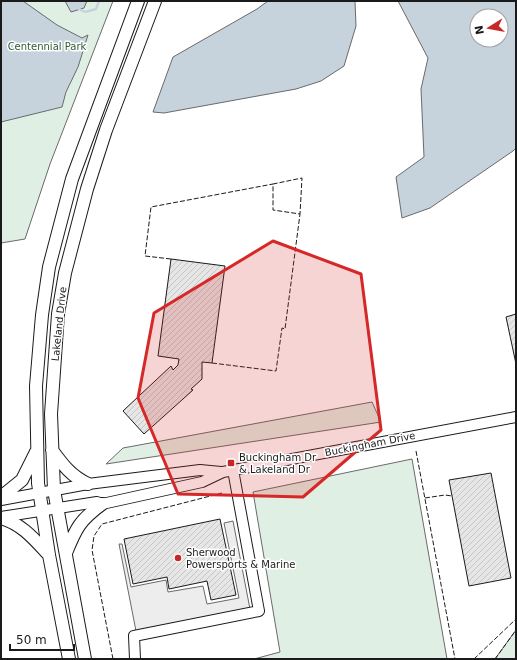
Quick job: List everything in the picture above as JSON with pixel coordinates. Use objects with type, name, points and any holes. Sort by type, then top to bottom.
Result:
[{"type":"main road","name":"Lakeland Drive","points":[[69,659],[49,555],[40,492],[37,451],[36,386],[42,316],[49,268],[72,179],[138,1]]},
{"type":"main road","name":"Lakeland Drive","points":[[85,659],[54,490],[51,414],[57,329],[65,273],[87,189],[101,145],[155,1]]},
{"type":"main road","points":[[52,450],[65,468],[77,479],[88,484]]},
{"type":"main road","points":[[1,498],[22,480],[37,451]]},
{"type":"main road","points":[[66,553],[74,533],[84,517],[102,504]]},
{"type":"main road","points":[[1,517],[14,521],[29,533],[49,555]]},
{"type":"street","name":"Buckingham Drive","points":[[1,517],[97,502],[102,504],[202,482],[228,471],[516,417]]},
{"type":"street","name":"Buckingham Drive","points":[[1,498],[88,484],[200,470],[228,471]]},
{"type":"street","points":[[136,659],[134,636],[259,611],[236,492],[228,471]]},
{"type":"highlighted area","points":[[273,241],[361,274],[381,430],[303,497],[178,494],[138,398],[154,313]]},
{"type":"green space","name":"Centennial Park","points":[[1,1],[113,1],[50,164],[25,239],[1,243]]},
{"type":"green space","points":[[372,402],[381,422],[106,464],[123,448]]},
{"type":"green space","points":[[412,459],[447,659],[254,659],[280,652],[253,492]]},
{"type":"green space","points":[[516,630],[516,659],[495,659]]},
{"type":"shaded area","points":[[1,1],[23,1],[57,25],[82,38],[88,35],[78,67],[66,92],[62,107],[1,122]]},
{"type":"shaded area","points":[[65,1],[87,1],[84,8],[71,12]]},
{"type":"shaded area","points":[[268,1],[355,1],[356,26],[344,66],[321,81],[296,89],[164,113],[153,112],[173,57],[257,9]]},
{"type":"shaded area","points":[[398,1],[516,1],[516,148],[430,208],[402,218],[396,177],[424,157],[421,89],[428,58]]},
{"type":"shaded area","points":[[233,521],[250,609],[136,631],[119,544],[122,544],[131,587],[166,580],[168,592],[203,586],[207,604],[239,598],[224,523]]},
{"type":"building","points":[[171,259],[225,266],[212,363],[202,362],[202,379],[191,389],[193,390],[144,434],[123,411],[171,366],[173,370],[178,365],[179,359],[158,356]]},
{"type":"building","points":[[516,314],[516,364],[506,317]]},
{"type":"building","points":[[491,473],[511,578],[469,586],[449,480]]},
{"type":"building","name":"Sherwood Powersports & Marine","points":[[220,519],[236,595],[211,600],[207,581],[169,589],[167,577],[133,584],[124,539]]},
{"type":"waterway","points":[[79,9],[85,12],[96,9],[99,1]]},
{"type":"fence","points":[[212,363],[276,371],[282,328],[285,329],[300,214],[273,210],[273,184],[302,178],[300,214]]},
{"type":"fence","points":[[171,259],[145,256],[151,207],[273,184]]},
{"type":"fence","points":[[416,451],[455,659]]},
{"type":"fence","points":[[113,659],[92,550],[94,536],[102,524],[222,493]]},
{"type":"fence","points":[[425,498],[445,495],[452,496]]},
{"type":"fence","points":[[474,659],[516,619]]},
{"type":"fence","points":[[495,659],[516,630]]},
{"type":"place","name":"Buckingham Dr & Lakeland Dr","points":[[231,463]]},
{"type":"place","name":"Sherwood Powersports & Marine","points":[[178,558]]}]
